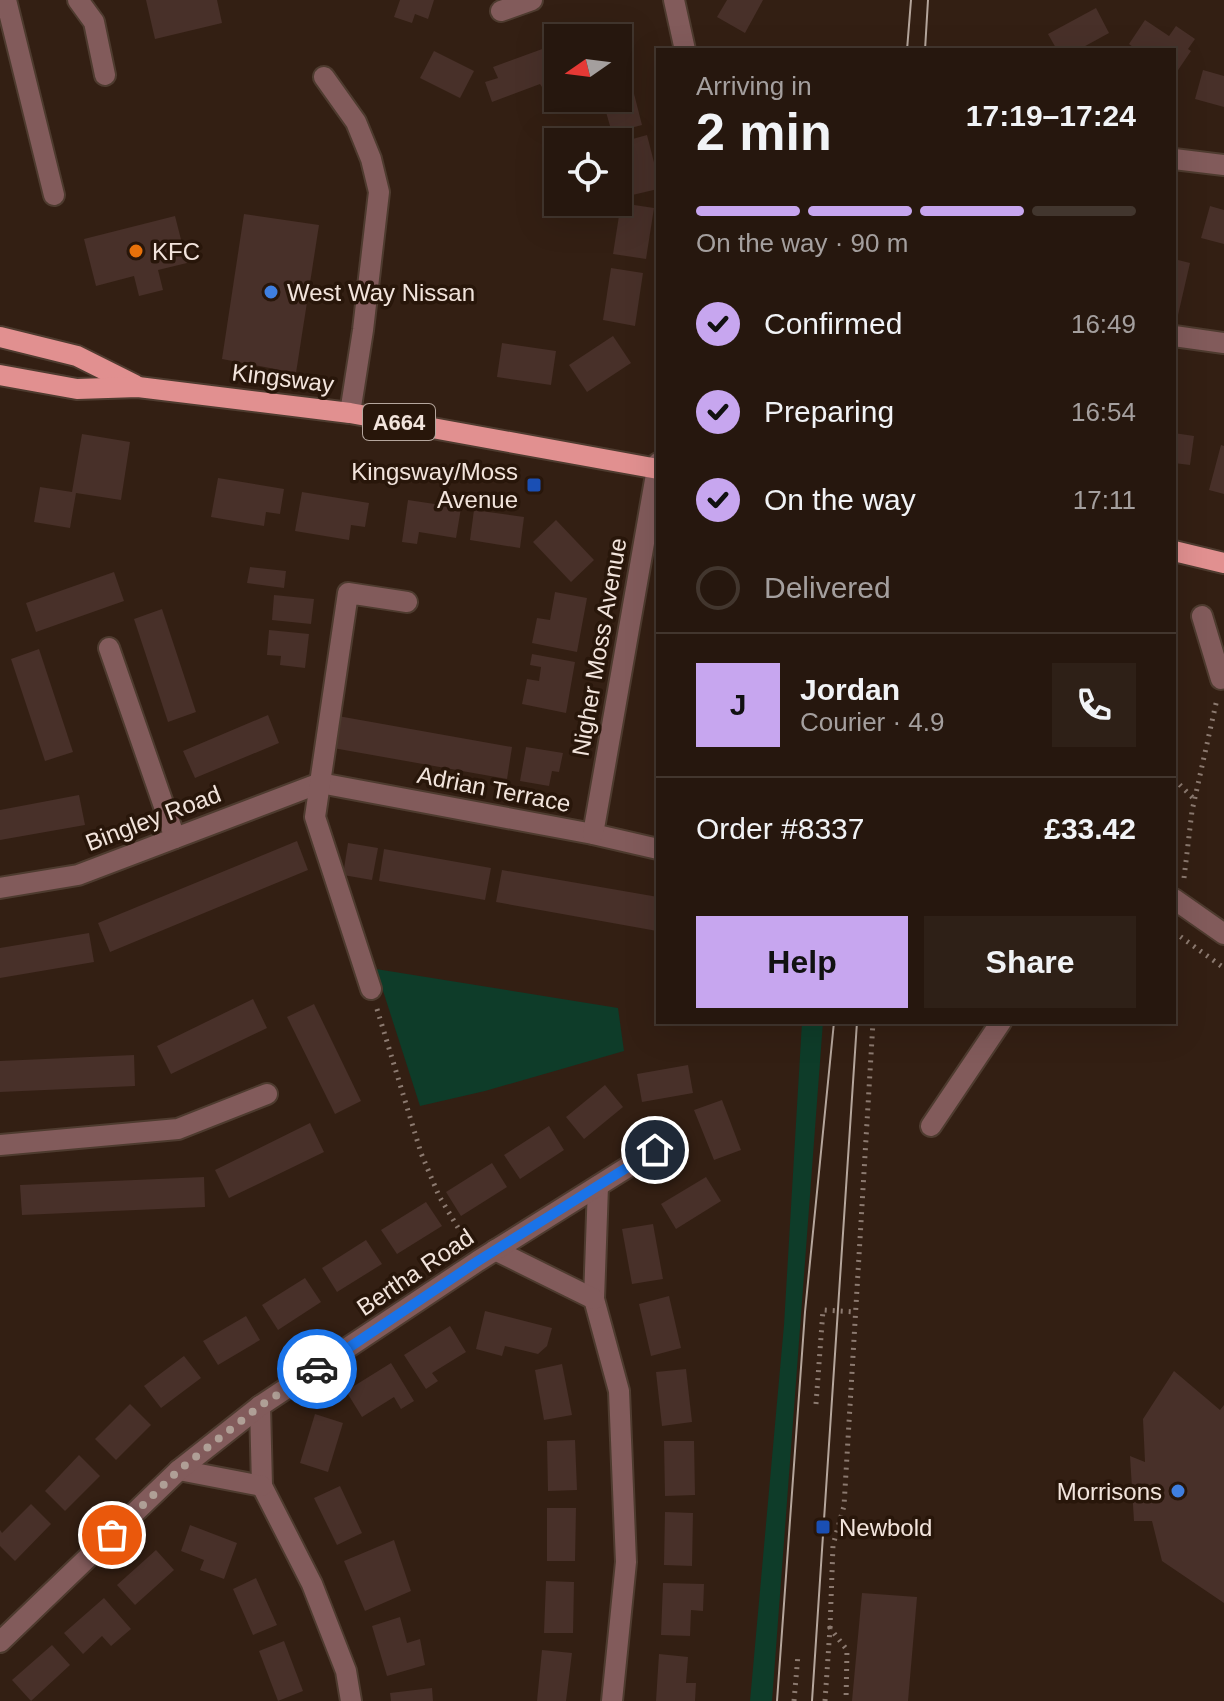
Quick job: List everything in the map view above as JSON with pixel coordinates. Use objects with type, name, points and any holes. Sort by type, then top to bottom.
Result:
[{"type":"main road","name":"Kingsway","points":[[0,337],[77,356],[138,387]]},
{"type":"main road","name":"Kingsway","points":[[0,375],[77,389],[138,387],[350,413],[656,467]]},
{"type":"main road","points":[[1176,553],[1224,563]]},
{"type":"street","points":[[0,3],[7,0],[54,195]]},
{"type":"street","points":[[78,0],[94,22],[105,75]]},
{"type":"street","points":[[501,11],[532,0]]},
{"type":"street","points":[[674,0],[685,48]]},
{"type":"street","points":[[324,77],[356,122],[371,159],[379,192],[350,413]]},
{"type":"street","points":[[1176,159],[1224,165]]},
{"type":"street","points":[[1176,336],[1224,343]]},
{"type":"street","name":"Nigher Moss Avenue","points":[[593,834],[656,478]]},
{"type":"street","points":[[371,989],[315,817],[348,593],[407,602]]},
{"type":"street","points":[[1202,616],[1221,679]]},
{"type":"street","points":[[109,648],[175,838]]},
{"type":"street","name":"Adrian Terrace","points":[[320,783],[656,849]]},
{"type":"street","name":"Bingley Road","points":[[0,888],[78,875],[320,783]]},
{"type":"street","points":[[1178,894],[1224,934]]},
{"type":"street","points":[[931,1126],[1000,1024]]},
{"type":"street","points":[[0,1145],[178,1129],[267,1094]]},
{"type":"street","name":"Bertha Road","points":[[0,1642],[179,1470],[260,1406],[486,1255],[655,1150]]},
{"type":"street","points":[[598,1186],[594,1299],[619,1391],[626,1562],[612,1701]]},
{"type":"street","points":[[486,1255],[594,1299]]},
{"type":"street","points":[[260,1406],[262,1486],[312,1584],[346,1671],[351,1701]]},
{"type":"street","points":[[179,1470],[262,1486]]},
{"type":"path","points":[[1178,894],[1221,679]]},
{"type":"path","points":[[1176,781],[1195,800]]},
{"type":"path","points":[[1176,933],[1224,968]]},
{"type":"path","points":[[371,989],[421,1153],[439,1196],[486,1255]]},
{"type":"path","points":[[825,1701],[833,1545],[844,1506],[873,1024]]},
{"type":"path","points":[[816,1404],[823,1310],[856,1312]]},
{"type":"path","points":[[830,1628],[847,1650],[846,1701]]},
{"type":"path","points":[[794,1701],[798,1655]]},
{"type":"green space","points":[[376,969],[618,1008],[624,1051],[485,1091],[420,1106]]},
{"type":"green space","points":[[802,1024],[823,1024],[772,1701],[750,1701],[784,1325]]},
{"type":"building","points":[[146,0],[217,0],[222,23],[155,39]]},
{"type":"building","points":[[400,0],[434,0],[428,19],[415,14],[412,23],[394,17]]},
{"type":"building","points":[[727,0],[763,0],[745,33],[717,17]]},
{"type":"building","points":[[1096,8],[1109,33],[1082,48],[1056,48],[1048,34]]},
{"type":"building","points":[[1145,20],[1169,36],[1176,26],[1195,39],[1176,73],[1176,48],[1134,48],[1129,44]]},
{"type":"building","points":[[544,48],[544,86],[540,84],[492,102],[485,82],[498,78],[493,67]]},
{"type":"building","points":[[434,51],[474,71],[460,98],[420,78]]},
{"type":"building","points":[[1203,70],[1224,76],[1224,107],[1195,99]]},
{"type":"building","points":[[632,86],[642,125],[611,128],[606,112],[632,112]]},
{"type":"building","points":[[647,135],[656,170],[656,189],[632,195],[632,139]]},
{"type":"building","points":[[632,205],[654,208],[646,259],[613,254],[619,216],[632,216]]},
{"type":"building","points":[[1210,206],[1224,210],[1224,244],[1201,238]]},
{"type":"building","name":"West Way Nissan","points":[[244,214],[319,225],[296,373],[222,359]]},
{"type":"building","name":"KFC","points":[[175,216],[187,263],[158,270],[163,290],[139,296],[134,276],[96,286],[84,239]]},
{"type":"building","points":[[1176,260],[1190,263],[1176,314]]},
{"type":"building","points":[[611,268],[643,273],[635,326],[603,320]]},
{"type":"building","points":[[613,336],[631,363],[587,392],[569,365]]},
{"type":"building","points":[[502,343],[556,351],[551,385],[497,377]]},
{"type":"building","points":[[1176,433],[1194,436],[1190,465],[1176,463]]},
{"type":"building","points":[[82,434],[130,442],[121,500],[76,493],[70,528],[34,522],[40,487],[72,492]]},
{"type":"building","points":[[1221,445],[1224,446],[1224,494],[1209,490]]},
{"type":"building","points":[[218,478],[284,489],[280,514],[266,512],[264,526],[211,517]]},
{"type":"building","points":[[302,492],[369,503],[365,527],[351,525],[349,540],[295,531]]},
{"type":"building","points":[[408,500],[461,508],[456,538],[419,532],[417,544],[402,542]]},
{"type":"building","points":[[474,510],[524,517],[520,548],[470,540]]},
{"type":"building","points":[[556,520],[594,560],[571,582],[533,542]]},
{"type":"building","points":[[250,567],[286,571],[284,588],[247,583]]},
{"type":"building","points":[[114,572],[124,601],[36,632],[26,603]]},
{"type":"building","points":[[555,592],[587,598],[577,652],[532,643],[537,618],[550,620]]},
{"type":"building","points":[[274,595],[314,599],[311,624],[272,620]]},
{"type":"building","points":[[162,609],[196,712],[168,722],[134,619]]},
{"type":"building","points":[[269,630],[309,634],[305,668],[280,665],[281,656],[267,655]]},
{"type":"building","points":[[39,649],[73,752],[45,761],[11,659]]},
{"type":"building","points":[[532,654],[575,662],[566,713],[522,704],[527,679],[539,681],[541,667],[530,665]]},
{"type":"building","points":[[268,715],[279,743],[195,778],[183,751]]},
{"type":"building","points":[[338,716],[512,747],[507,779],[333,748]]},
{"type":"building","points":[[526,747],[563,753],[559,772],[552,771],[549,786],[520,781]]},
{"type":"building","points":[[79,795],[85,825],[0,840],[0,810]]},
{"type":"building","points":[[297,841],[308,870],[110,952],[98,923]]},
{"type":"building","points":[[348,843],[378,848],[372,880],[343,875]]},
{"type":"building","points":[[384,849],[491,868],[485,900],[379,881]]},
{"type":"building","points":[[502,870],[656,897],[656,931],[496,902]]},
{"type":"building","points":[[89,933],[94,962],[0,978],[0,948]]},
{"type":"building","points":[[253,999],[267,1028],[171,1074],[157,1046]]},
{"type":"building","points":[[314,1004],[361,1101],[335,1114],[287,1017]]},
{"type":"building","points":[[134,1055],[135,1086],[0,1092],[0,1061]]},
{"type":"building","points":[[688,1065],[693,1093],[642,1102],[637,1074]]},
{"type":"building","points":[[605,1085],[623,1107],[584,1139],[566,1117]]},
{"type":"building","points":[[722,1100],[741,1150],[714,1160],[694,1110]]},
{"type":"building","points":[[310,1123],[324,1152],[229,1198],[215,1170]]},
{"type":"building","points":[[549,1126],[564,1150],[520,1179],[504,1155]]},
{"type":"building","points":[[492,1163],[507,1187],[461,1216],[446,1192]]},
{"type":"building","points":[[204,1177],[205,1207],[22,1215],[20,1185]]},
{"type":"building","points":[[706,1177],[721,1201],[676,1229],[661,1204]]},
{"type":"building","points":[[426,1202],[442,1226],[397,1254],[381,1230]]},
{"type":"building","points":[[653,1224],[663,1279],[632,1284],[622,1229]]},
{"type":"building","points":[[366,1240],[382,1264],[337,1292],[322,1268]]},
{"type":"building","points":[[305,1278],[321,1302],[278,1330],[262,1305]]},
{"type":"building","points":[[669,1296],[681,1348],[651,1356],[639,1304]]},
{"type":"building","points":[[485,1311],[552,1328],[547,1346],[538,1354],[505,1346],[502,1356],[476,1349]]},
{"type":"building","points":[[246,1316],[260,1340],[218,1365],[203,1341]]},
{"type":"building","points":[[450,1326],[466,1352],[432,1373],[438,1381],[426,1389],[404,1355]]},
{"type":"building","points":[[184,1356],[201,1378],[161,1408],[144,1386]]},
{"type":"building","points":[[391,1363],[414,1401],[401,1409],[394,1397],[362,1417],[346,1391]]},
{"type":"building","points":[[562,1364],[572,1415],[544,1420],[535,1370]]},
{"type":"building","points":[[686,1369],[692,1422],[662,1426],[656,1372]]},
{"type":"building","name":"Morrisons","points":[[1174,1371],[1220,1410],[1224,1405],[1224,1603],[1162,1561],[1152,1521],[1134,1521],[1130,1456],[1145,1462],[1143,1419]]},
{"type":"building","points":[[130,1404],[151,1425],[116,1460],[95,1439]]},
{"type":"building","points":[[315,1414],[343,1423],[328,1472],[300,1463]]},
{"type":"building","points":[[575,1440],[577,1490],[548,1491],[547,1441]]},
{"type":"building","points":[[664,1441],[694,1441],[695,1495],[665,1496]]},
{"type":"building","points":[[79,1455],[100,1476],[65,1511],[45,1491]]},
{"type":"building","points":[[340,1486],[362,1533],[337,1545],[314,1498]]},
{"type":"building","points":[[31,1504],[51,1524],[15,1561],[0,1546],[0,1530],[2,1533]]},
{"type":"building","points":[[547,1508],[576,1508],[575,1561],[547,1561]]},
{"type":"building","points":[[665,1512],[693,1513],[692,1566],[664,1565]]},
{"type":"building","points":[[190,1525],[237,1543],[224,1579],[200,1570],[204,1560],[181,1551]]},
{"type":"building","points":[[394,1540],[411,1591],[365,1611],[344,1561]]},
{"type":"building","points":[[156,1550],[174,1570],[135,1605],[117,1585]]},
{"type":"building","points":[[256,1578],[277,1625],[253,1635],[233,1589]]},
{"type":"building","points":[[546,1581],[574,1582],[573,1633],[544,1633]]},
{"type":"building","points":[[663,1583],[704,1584],[703,1611],[691,1610],[690,1636],[661,1635]]},
{"type":"building","points":[[862,1593],[917,1597],[908,1701],[852,1701]]},
{"type":"building","points":[[104,1598],[131,1629],[111,1646],[102,1636],[83,1654],[64,1633]]},
{"type":"building","points":[[400,1617],[407,1643],[420,1639],[425,1665],[387,1676],[372,1626]]},
{"type":"building","points":[[284,1641],[303,1691],[278,1701],[259,1651]]},
{"type":"building","points":[[52,1645],[70,1665],[31,1701],[12,1680]]},
{"type":"building","points":[[542,1650],[572,1653],[566,1701],[537,1701]]},
{"type":"building","points":[[659,1654],[688,1657],[686,1683],[696,1683],[695,1701],[656,1701]]},
{"type":"building","points":[[432,1688],[433,1701],[391,1701],[390,1693]]},
{"type":"tram line","points":[[907,48],[911,0]]},
{"type":"tram line","points":[[925,48],[928,0]]},
{"type":"tram line","points":[[777,1701],[805,1312],[834,1024]]},
{"type":"tram line","points":[[812,1701],[857,1024]]},
{"type":"way so far","points":[[112,1535],[179,1470],[260,1406],[317,1369]]},
{"type":"place","name":"KFC","points":[[136,251]]},
{"type":"place","name":"West Way Nissan","points":[[271,292]]},
{"type":"place","name":"Kingsway/Moss Avenue","points":[[534,485]]},
{"type":"place","name":"Morrisons","points":[[1178,1491]]},
{"type":"place","name":"Newbold","points":[[823,1527]]},
{"type":"route","points":[[317,1369],[478,1261],[655,1150]]}]
